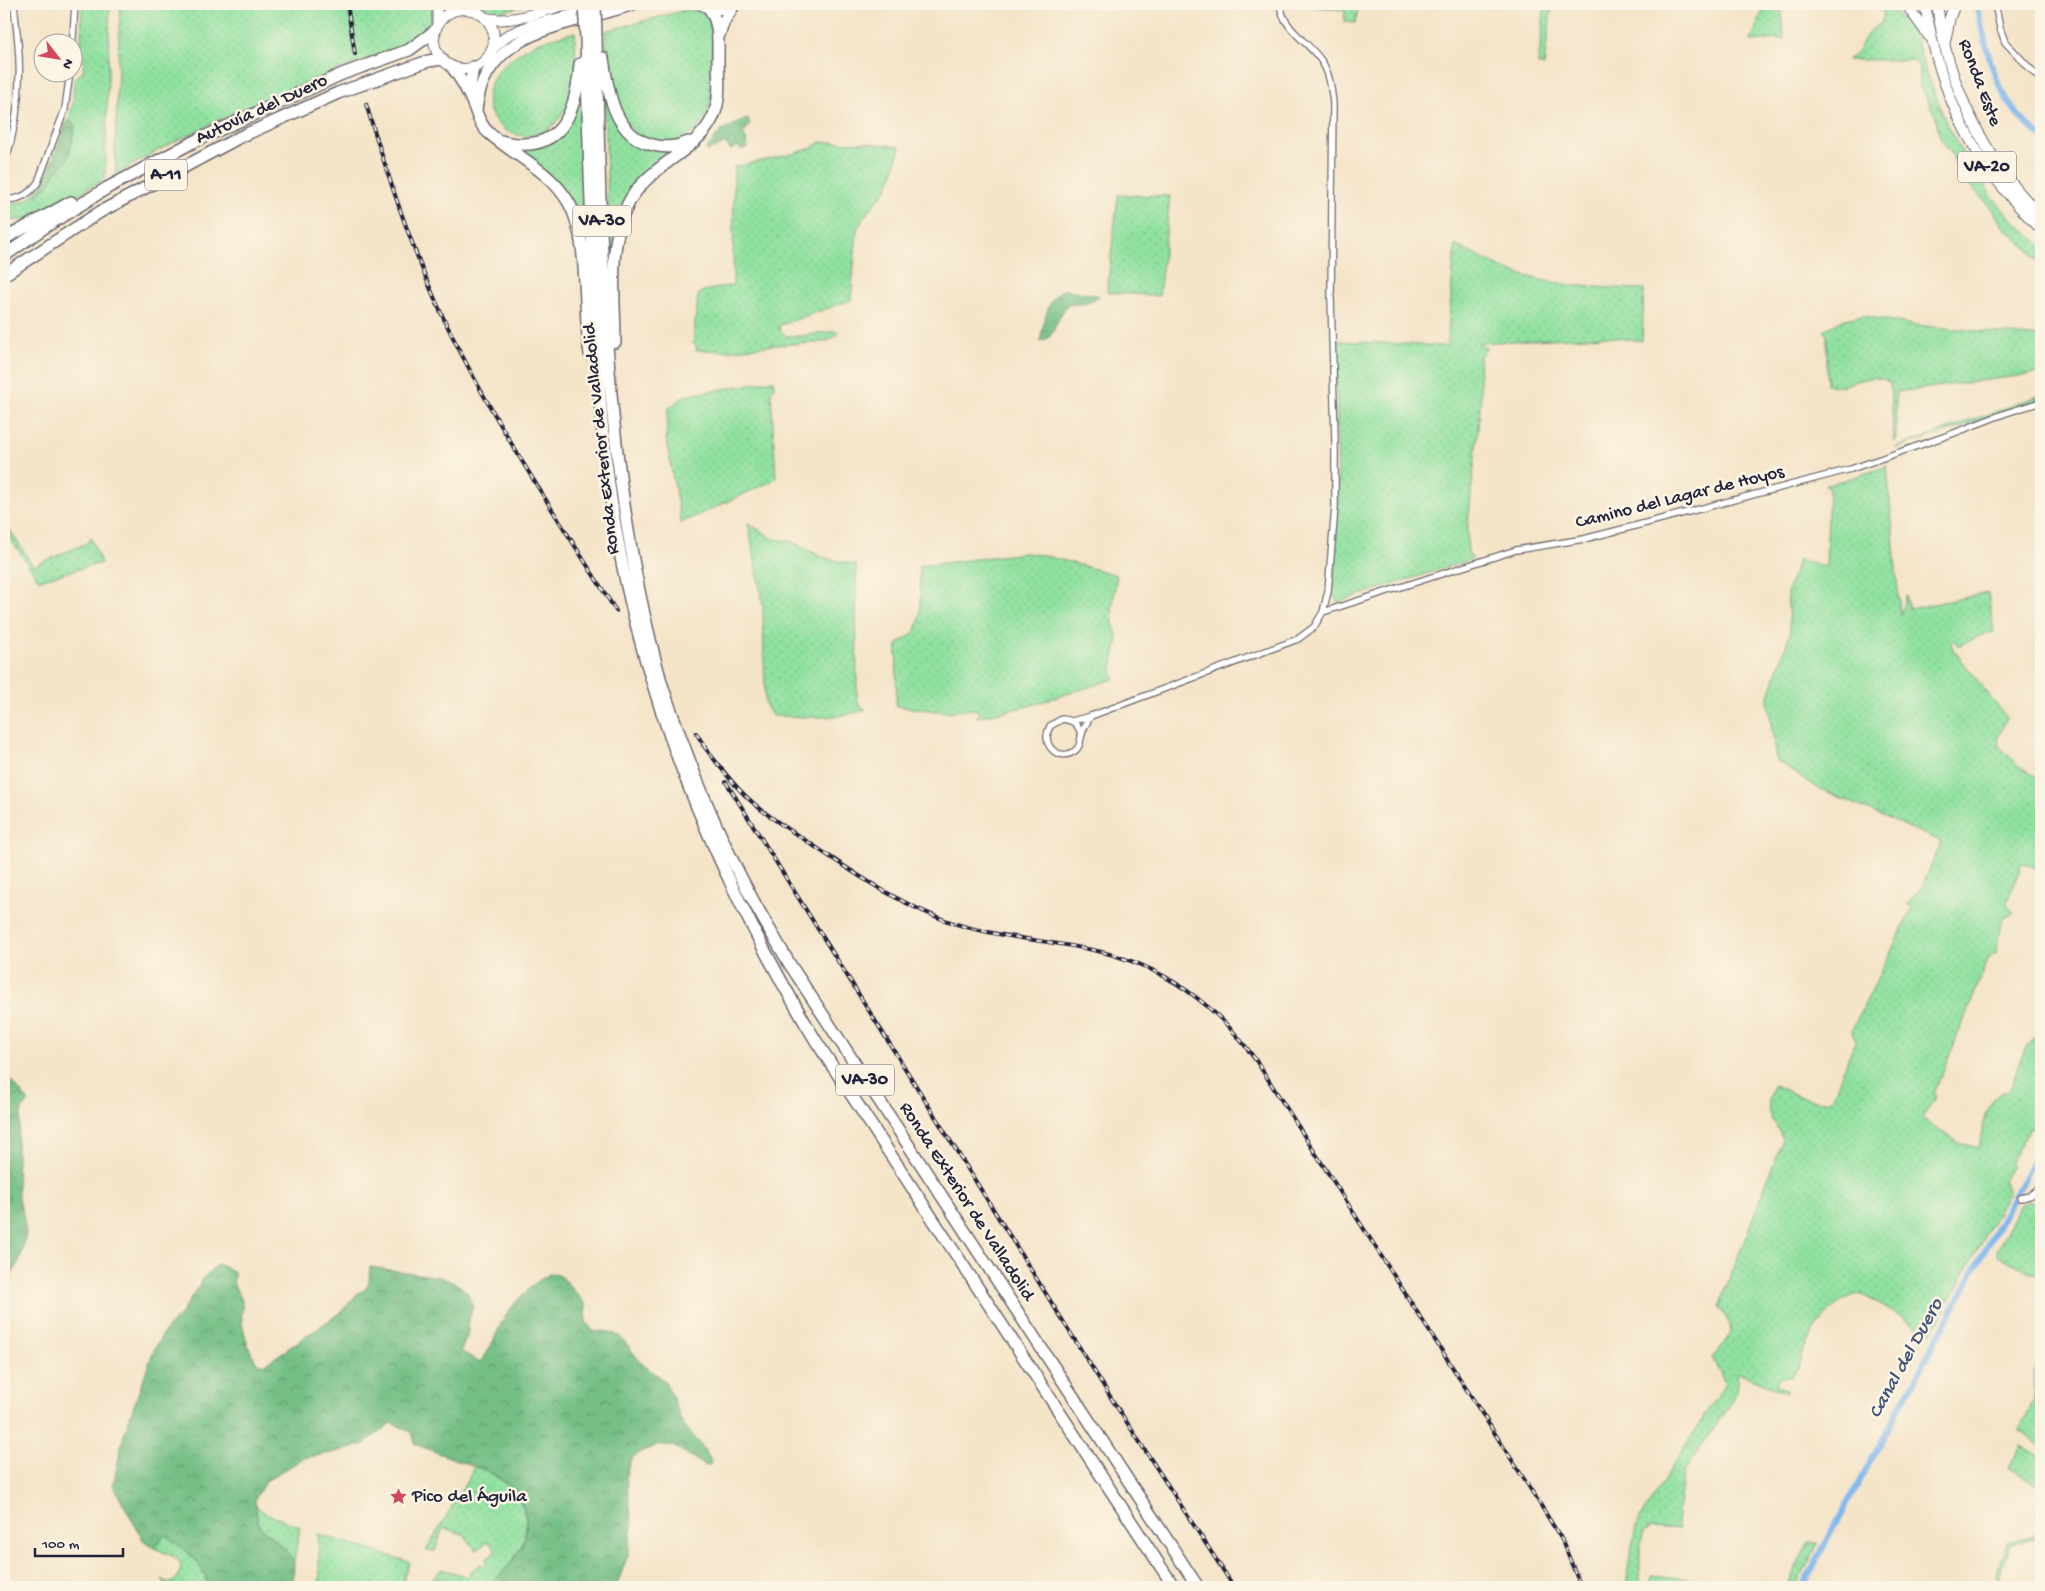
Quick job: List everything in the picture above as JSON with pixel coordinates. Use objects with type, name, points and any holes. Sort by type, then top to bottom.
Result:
[{"type":"highway","points":[[568,4],[498,21],[485,18],[478,13],[468,10],[455,11],[448,14],[436,29],[435,46],[442,59],[452,67],[469,94],[482,125],[499,141],[547,176],[570,204],[578,224],[582,250],[586,329],[597,380]]},
{"type":"highway","name":"Ronda Exterior de Valladolid","points":[[584,4],[591,38],[605,300],[613,404],[627,528],[660,680],[695,773],[746,887],[789,962],[1198,1587]]},
{"type":"highway","name":"Ronda Exterior de Valladolid","points":[[595,4],[591,38],[597,380],[615,527],[634,621],[671,739],[708,837],[734,893],[816,1041],[1174,1587]]},
{"type":"highway","points":[[452,67],[463,69],[481,64],[491,50],[508,35],[531,26],[619,4]]},
{"type":"highway","points":[[476,111],[477,96],[482,83],[508,49],[521,39],[545,29],[633,4]]},
{"type":"highway","points":[[704,6],[720,10],[735,4]]},
{"type":"highway","points":[[718,39],[722,25],[735,4]]},
{"type":"highway","points":[[1906,4],[1932,40]]},
{"type":"highway","points":[[1923,4],[1938,4]]},
{"type":"highway","name":"Ronda Este","points":[[1923,4],[1951,101],[1974,148],[2018,207],[2041,229]]},
{"type":"highway","name":"Ronda Este","points":[[1938,4],[1944,44],[1966,107],[1984,143],[2020,194],[2041,216]]},
{"type":"highway","points":[[1944,44],[1955,4]]},
{"type":"highway","points":[[613,404],[615,382],[614,254],[619,225],[628,203],[645,180],[702,134],[709,125],[716,110],[718,97],[718,39],[715,18],[704,6]]},
{"type":"highway","points":[[485,18],[493,33],[491,50]]},
{"type":"highway","name":"Autovía del Duero","points":[[4,256],[45,227],[107,188],[158,160],[203,137],[328,80],[409,50],[436,29]]},
{"type":"highway","points":[[499,141],[515,145],[531,145],[544,142],[556,134],[566,121],[573,103],[578,85],[582,50],[591,38],[601,46],[608,88],[617,117],[629,134],[646,144],[667,147],[686,143],[702,134]]},
{"type":"highway","name":"Autovía del Duero","points":[[4,275],[100,212],[240,136],[338,94],[428,61],[442,59]]},
{"type":"highway","points":[[469,94],[473,67]]},
{"type":"highway","points":[[4,239],[81,197],[158,160]]},
{"type":"main road","points":[[436,29],[437,4]]},
{"type":"main road","points":[[454,4],[468,10]]},
{"type":"street","points":[[4,166],[15,128],[18,98],[18,44],[14,4]]},
{"type":"street","points":[[73,32],[75,4]]},
{"type":"street","points":[[1091,716],[1081,734],[1079,745],[1072,752],[1062,754],[1050,748],[1046,736],[1050,726],[1062,719],[1072,721],[1091,716],[1298,639],[1314,627],[1323,612],[1328,591],[1335,507],[1331,298],[1333,103],[1330,78],[1321,60],[1284,20],[1280,4]]},
{"type":"street","points":[[1995,4],[2005,42],[2041,80]]},
{"type":"street","points":[[4,199],[20,198],[38,182],[55,139],[64,109],[68,82]]},
{"type":"street","name":"Camino del Lagar de Hoyos","points":[[1323,612],[1516,550],[1584,539],[1851,470],[1930,440],[1949,435],[2006,412],[2041,402]]},
{"type":"street","points":[[1072,721],[1076,724],[1081,734]]},
{"type":"street","points":[[2021,1198],[2029,1196],[2041,1187]]},
{"type":"green space","points":[[82,4],[110,4],[105,179],[31,220],[4,222],[4,204],[25,201],[34,194],[36,196],[68,160],[75,126],[69,119],[73,102],[74,82],[82,82],[84,56],[81,32]]},
{"type":"green space","points":[[120,4],[433,4],[433,9],[432,19],[428,28],[421,36],[408,44],[332,72],[222,119],[168,145],[116,175]]},
{"type":"green space","points":[[471,4],[532,4],[499,12]]},
{"type":"green space","points":[[1313,4],[1359,4],[1355,23],[1344,22],[1345,10],[1313,7]]},
{"type":"green space","points":[[1545,4],[1552,4],[1544,66],[1538,64]]},
{"type":"green space","points":[[1765,4],[1781,4],[1784,39],[1751,41]]},
{"type":"green space","points":[[1872,4],[1887,4],[1904,20],[1916,38],[1925,69],[1948,127],[1966,159],[1990,194],[2009,216],[2041,245],[2041,266],[2028,249],[2003,227],[1992,208],[1970,186],[1965,177],[1959,173],[1952,155],[1940,138],[1935,114],[1919,85],[1919,69],[1916,62],[1911,60],[1847,60],[1857,52],[1869,32],[1881,24],[1884,13]]},
{"type":"green space","points":[[686,10],[703,12],[711,28],[712,86],[709,110],[697,129],[686,137],[672,142],[659,142],[636,134],[621,114],[609,71],[605,31]]},
{"type":"green space","points":[[575,32],[575,66],[572,89],[569,100],[558,120],[542,133],[524,136],[507,131],[495,120],[488,104],[490,85],[504,65],[531,46]]},
{"type":"green space","points":[[582,81],[587,243],[584,244],[576,209],[520,150],[543,147],[557,138]]},
{"type":"green space","points":[[604,81],[622,131],[679,148],[634,186],[610,272]]},
{"type":"green space","points":[[748,118],[750,124],[743,134],[746,139],[747,148],[740,150],[738,146],[730,150],[726,143],[708,151],[706,149],[721,131]]},
{"type":"green space","points":[[69,119],[75,126],[68,160],[56,172],[48,185],[36,196],[34,194],[44,183]]},
{"type":"green space","points":[[821,142],[869,143],[900,147],[892,177],[886,190],[867,213],[857,229],[851,300],[780,325],[779,329],[786,336],[836,331],[839,334],[828,341],[815,343],[773,345],[726,351],[696,350],[697,347],[693,343],[698,295],[703,291],[733,285],[734,167],[792,154],[812,148]]},
{"type":"green space","points":[[1118,195],[1170,196],[1159,296],[1107,292]]},
{"type":"green space","points":[[1455,245],[1503,268],[1533,278],[1575,285],[1644,289],[1642,341],[1604,336],[1478,343],[1487,349],[1479,357],[1481,399],[1467,534],[1468,553],[1473,559],[1338,602],[1333,595],[1338,507],[1336,341],[1447,346]]},
{"type":"green space","points":[[1066,289],[1099,296],[1089,303],[1067,305],[1052,334],[1047,339],[1040,341],[1050,303],[1054,297]]},
{"type":"green space","points":[[1863,316],[1914,325],[2041,337],[2041,373],[1896,392],[1896,438],[1894,442],[1890,383],[1873,378],[1841,386],[1827,385],[1827,335],[1824,330],[1845,319]]},
{"type":"green space","points":[[774,380],[774,387],[771,393],[776,477],[772,481],[681,523],[666,438],[668,409],[684,396]]},
{"type":"green space","points":[[2041,395],[2041,399],[1895,448]]},
{"type":"green space","points":[[1887,466],[1900,615],[1906,596],[1909,609],[1988,593],[1994,632],[1982,635],[1959,646],[1955,640],[1952,643],[1953,649],[2007,718],[1998,737],[1999,746],[2020,767],[2041,780],[2041,872],[2032,866],[2022,864],[2007,905],[2014,912],[2002,921],[1999,930],[1997,953],[1989,958],[1935,1091],[1935,1099],[1922,1118],[1959,1143],[1979,1148],[1988,1110],[2000,1092],[2008,1092],[2010,1090],[2021,1057],[2041,1027],[2041,1129],[2039,1132],[2030,1128],[2009,1164],[2012,1166],[2003,1180],[2009,1192],[1932,1332],[1925,1331],[1861,1294],[1853,1296],[1837,1305],[1816,1328],[1807,1343],[1793,1376],[1779,1378],[1776,1384],[1786,1389],[1787,1393],[1738,1372],[1736,1393],[1733,1400],[1683,1473],[1677,1523],[1679,1529],[1652,1527],[1644,1532],[1640,1546],[1640,1586],[1644,1587],[1626,1587],[1631,1545],[1640,1518],[1725,1383],[1712,1358],[1728,1339],[1731,1329],[1719,1307],[1782,1141],[1780,1132],[1769,1112],[1769,1102],[1774,1085],[1817,1101],[1832,1099],[1855,1041],[1852,1032],[1854,1026],[1913,907],[1907,905],[1921,888],[1940,846],[1940,841],[1818,788],[1776,760],[1768,701],[1790,634],[1787,592],[1799,559],[1826,567],[1829,487],[1825,485]]},
{"type":"green space","points":[[4,521],[33,566],[87,543],[91,538],[101,563],[38,579],[4,530]]},
{"type":"green space","points":[[748,523],[774,539],[790,541],[822,557],[856,565],[857,700],[860,706],[866,709],[855,713],[832,716],[772,716],[765,703],[763,605]]},
{"type":"green space","points":[[1025,553],[1043,555],[1117,575],[1112,609],[1113,623],[1118,638],[1112,669],[1114,679],[1029,706],[977,717],[979,712],[974,709],[945,712],[896,706],[897,645],[913,633],[918,625],[920,609],[919,566]]},
{"type":"green space","points":[[4,1072],[29,1102],[22,1109],[17,1144],[18,1199],[23,1213],[26,1233],[21,1257],[4,1290]]},
{"type":"green space","points":[[2029,1201],[2041,1208],[2041,1277],[1998,1256],[1997,1251],[2019,1206]]},
{"type":"green space","points":[[218,1264],[235,1273],[233,1281],[242,1302],[242,1322],[246,1338],[257,1363],[264,1365],[340,1313],[358,1293],[366,1289],[369,1282],[370,1267],[440,1277],[457,1284],[468,1293],[473,1306],[468,1333],[461,1351],[479,1362],[490,1348],[506,1315],[518,1300],[540,1280],[554,1273],[562,1277],[586,1305],[586,1322],[594,1332],[605,1331],[619,1336],[645,1366],[663,1380],[668,1387],[682,1421],[703,1448],[712,1464],[706,1466],[679,1449],[666,1445],[654,1447],[631,1458],[626,1475],[632,1524],[628,1555],[616,1587],[480,1587],[489,1584],[498,1577],[523,1543],[526,1519],[523,1507],[508,1485],[496,1476],[483,1469],[415,1444],[410,1432],[391,1423],[364,1444],[346,1450],[304,1458],[266,1481],[255,1498],[258,1525],[285,1549],[294,1561],[293,1587],[207,1587],[206,1578],[198,1563],[172,1540],[165,1535],[154,1548],[143,1540],[113,1485],[124,1434],[153,1352],[164,1332],[180,1315],[205,1276]]},
{"type":"green space","points":[[2041,1362],[2041,1445],[2019,1431],[2033,1401],[2035,1372]]},
{"type":"green space","points":[[2020,1445],[2041,1457],[2041,1491],[2038,1485],[2008,1467]]},
{"type":"green space","points":[[475,1467],[493,1475],[508,1486],[517,1496],[523,1507],[526,1519],[522,1543],[516,1555],[497,1579],[487,1586],[456,1587],[449,1581],[434,1579],[427,1587],[422,1587],[442,1569],[469,1577],[471,1571],[481,1564],[484,1566],[487,1564],[486,1559],[496,1551],[488,1541],[476,1551],[464,1534],[443,1528],[435,1551],[426,1551]]},
{"type":"green space","points":[[2041,1493],[2040,1533],[2035,1538],[2011,1545],[1997,1578],[1996,1575],[2008,1543],[2033,1536],[2038,1530]]},
{"type":"green space","points":[[255,1504],[263,1512],[300,1527],[294,1561],[285,1549],[258,1525]]},
{"type":"green space","points":[[318,1534],[410,1562],[404,1577],[404,1587],[320,1587]]},
{"type":"green space","points":[[165,1535],[198,1563],[206,1578],[207,1587],[168,1587],[162,1579],[166,1582],[173,1582],[179,1575],[181,1567],[177,1558],[154,1548]]},
{"type":"green space","points":[[1807,1544],[1818,1544],[1795,1587],[1787,1587]]},
{"type":"green space","points":[[1653,1575],[1769,1587],[1645,1587],[1649,1585]]},
{"type":"waterway","name":"Canal del Duero","points":[[1976,4],[1990,60],[2003,93],[2025,122],[2041,136]]},
{"type":"waterway","name":"Canal del Duero","points":[[1802,1587],[2041,1147]]},
{"type":"railway","points":[[347,4],[355,54]]},
{"type":"railway","points":[[366,104],[410,238],[443,317],[503,430],[616,611]]},
{"type":"railway","points":[[696,733],[707,750]]},
{"type":"railway","points":[[703,745],[725,774],[764,812],[884,891],[923,911],[963,926],[995,934],[1093,950],[1118,956],[1142,965],[1186,990],[1224,1022],[1242,1041],[1257,1062],[1540,1504],[1562,1540],[1581,1587]]},
{"type":"railway","points":[[726,782],[1113,1401],[1234,1587]]},
{"type":"place","name":"Pico del Águila","points":[[398,1497]]}]
